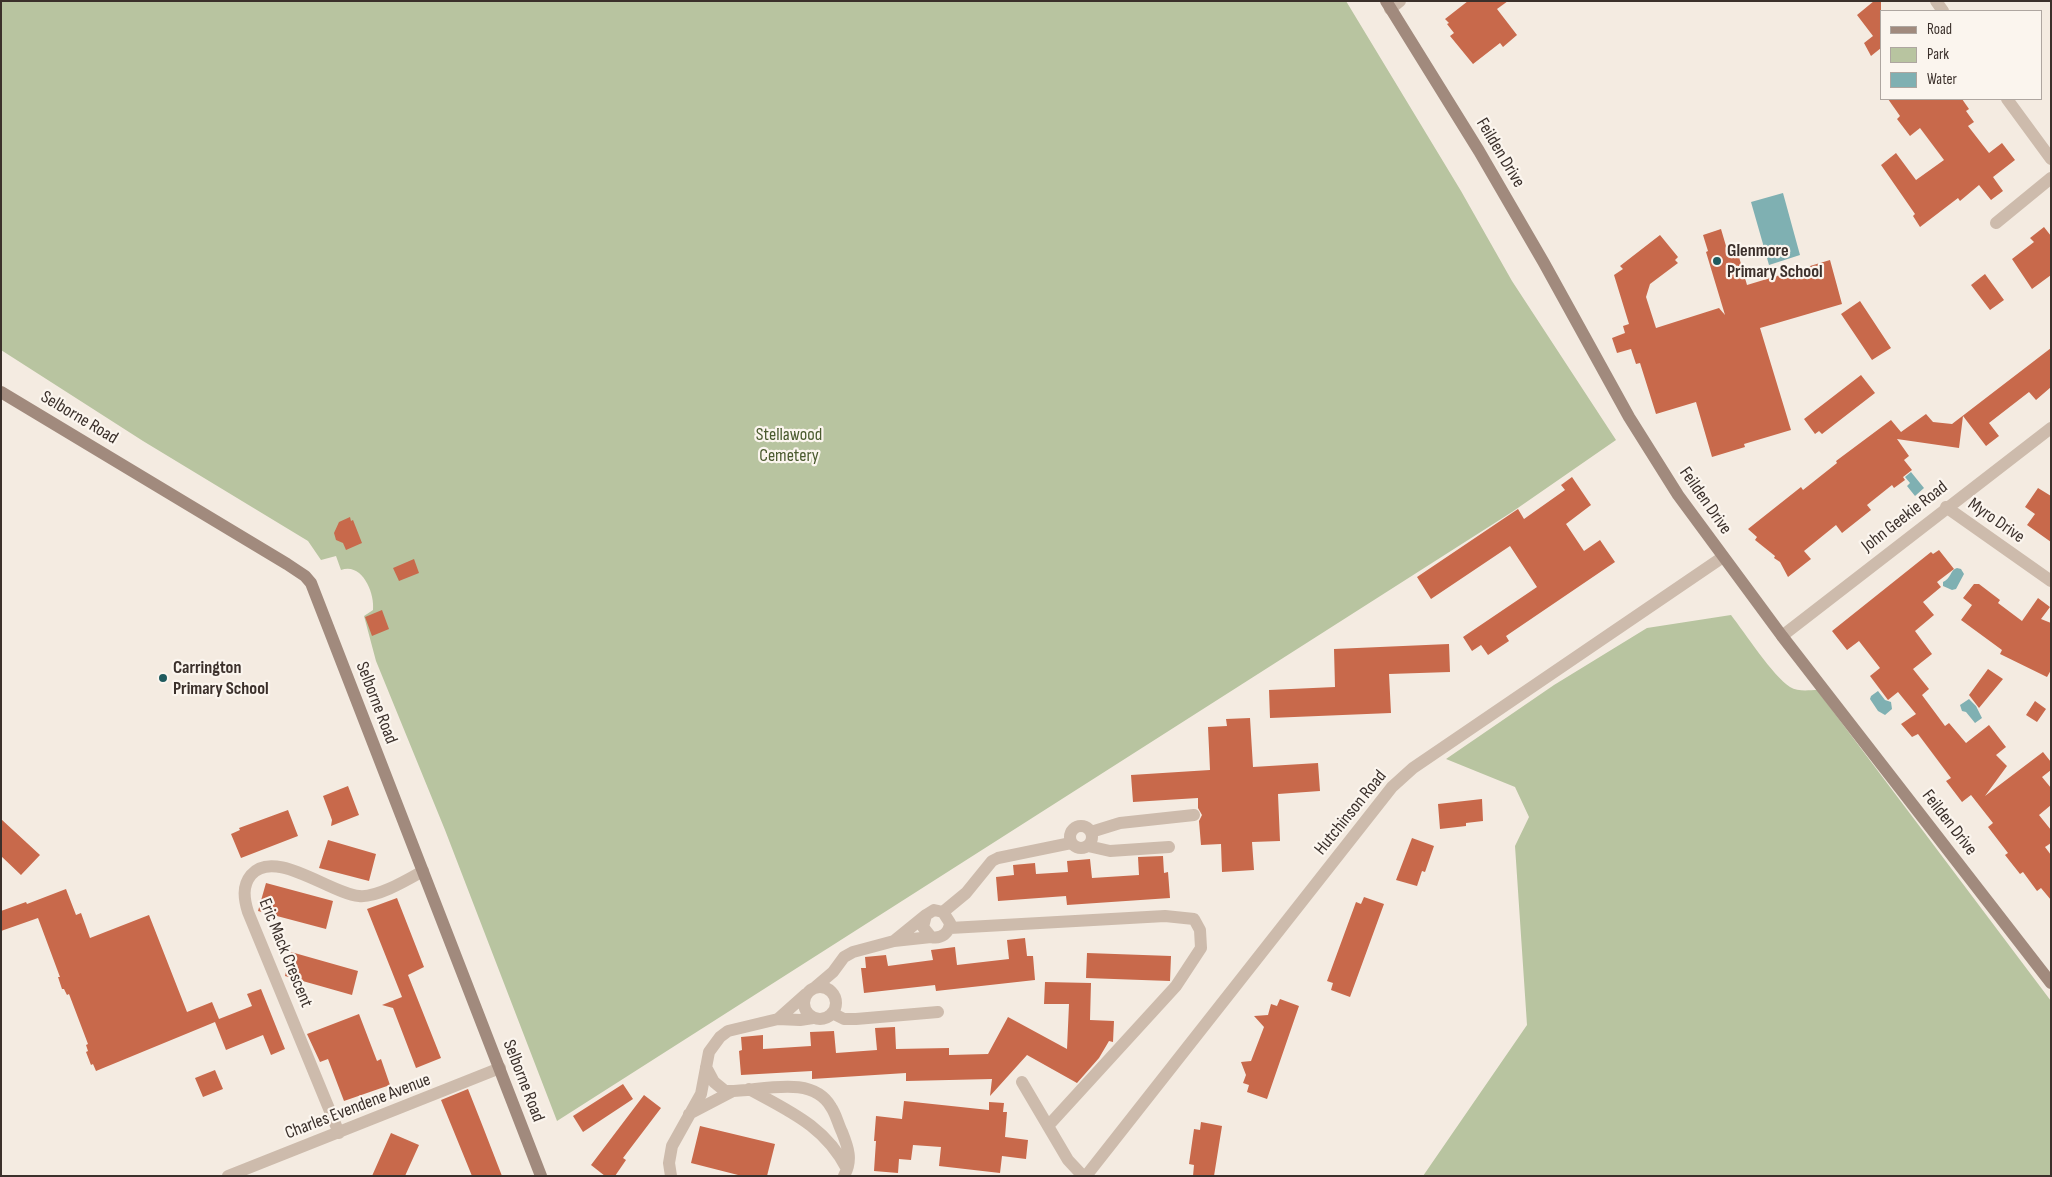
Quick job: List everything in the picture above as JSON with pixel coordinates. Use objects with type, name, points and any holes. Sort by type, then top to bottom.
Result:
[{"type":"street","name":"Feilden Drive","points":[[1392,4],[1479,151],[1649,449],[1678,495],[1782,636],[2051,982]]},
{"type":"street","points":[[2008,100],[2051,159]]},
{"type":"street","points":[[1996,223],[2051,178]]},
{"type":"street","name":"Selborne Road","points":[[1,392],[287,564],[305,576],[311,583],[541,1176]]},
{"type":"street","name":"John Geekie Road","points":[[1782,636],[1946,507],[2051,428]]},
{"type":"street","name":"Myro Drive","points":[[1946,507],[2051,582]]},
{"type":"street","name":"Hutchinson Road","points":[[1084,1176],[1392,787],[1413,768],[1723,557]]},
{"type":"street","points":[[1091,832],[1120,822],[1194,815]]},
{"type":"street","points":[[1071,843],[1070,838],[1074,829],[1083,827],[1091,832]]},
{"type":"street","points":[[1088,846],[1092,837],[1091,832]]},
{"type":"street","points":[[943,912],[966,893],[986,866],[998,858],[1071,843],[1079,848],[1088,846],[1110,851],[1169,847]]},
{"type":"street","name":"Eric Mack Crescent","points":[[339,1133],[248,912],[243,894],[249,877],[263,867],[273,866],[293,871],[361,897],[373,894],[423,871]]},
{"type":"street","points":[[778,1019],[833,972],[844,957],[853,952],[894,941],[940,937],[948,932],[950,925],[964,903],[966,893]]},
{"type":"street","points":[[894,941],[934,910],[943,912],[950,925]]},
{"type":"street","points":[[926,915],[923,927],[924,932],[931,937]]},
{"type":"street","points":[[950,925],[1165,916],[1194,919],[1200,930],[1201,948],[1176,986],[1048,1126]]},
{"type":"street","points":[[671,1176],[669,1163],[672,1146],[701,1094],[709,1052],[720,1036],[728,1031],[778,1019],[822,1019],[832,1013],[836,1003],[833,995],[833,972]]},
{"type":"street","points":[[813,1018],[804,1008],[810,992],[822,987],[833,995]]},
{"type":"street","points":[[832,1013],[844,1019],[856,1019],[938,1012]]},
{"type":"street","points":[[706,1067],[718,1086],[725,1091],[793,1087],[821,1096],[831,1106],[849,1150],[846,1172]]},
{"type":"street","name":"Charles Evendene Avenue","points":[[228,1176],[500,1068]]},
{"type":"street","points":[[1022,1082],[1068,1160],[1084,1176]]},
{"type":"street","points":[[749,1089],[809,1122],[835,1147],[846,1172]]},
{"type":"street","points":[[689,1114],[733,1091]]},
{"type":"green space","name":"Stellawood Cemetery","points":[[1,1],[1346,1],[1461,191],[1512,281],[1616,440],[1512,512],[557,1121],[445,830],[376,661],[364,616],[373,610],[372,595],[366,581],[355,570],[341,570],[336,556],[321,560],[308,541],[143,441],[1,350]]},
{"type":"green space","points":[[1731,615],[1783,681],[1796,690],[1817,690],[2051,1001],[2051,1176],[1423,1176],[1527,1025],[1515,846],[1529,817],[1515,787],[1446,759],[1554,685],[1647,628]]},
{"type":"water","points":[[1783,193],[1800,255],[1769,265],[1751,202]]},
{"type":"water","points":[[1911,472],[1924,488],[1915,496],[1907,486],[1910,483],[1905,477]]},
{"type":"water","points":[[1957,568],[1961,569],[1964,574],[1956,589],[1952,590],[1943,586],[1943,582]]},
{"type":"water","points":[[1878,691],[1885,700],[1891,702],[1892,709],[1885,715],[1878,711],[1870,699]]},
{"type":"water","points":[[1969,699],[1976,706],[1982,718],[1975,723],[1966,712],[1962,711],[1960,705]]},
{"type":"building","points":[[1468,1],[1508,1],[1497,9],[1517,35],[1503,47],[1500,43],[1473,64],[1450,36],[1454,33],[1445,19]]},
{"type":"building","points":[[1874,1],[1881,1],[1880,49],[1871,56],[1864,43],[1873,36],[1857,15]]},
{"type":"building","points":[[1889,100],[1963,100],[1969,109],[1966,111],[1974,122],[1968,126],[1989,153],[2002,143],[2015,160],[1993,177],[2003,191],[1991,200],[1979,185],[1960,201],[1958,198],[1920,227],[1913,216],[1915,214],[1881,165],[1896,153],[1916,180],[1944,160],[1920,128],[1910,136],[1897,119],[1900,116]]},
{"type":"building","points":[[2044,227],[2051,236],[2051,275],[2032,289],[2012,259],[2034,242],[2030,238]]},
{"type":"building","points":[[1721,229],[1726,246],[1735,243],[1747,285],[1830,260],[1842,304],[1760,328],[1791,430],[1744,444],[1745,447],[1712,457],[1696,402],[1656,414],[1640,363],[1636,364],[1631,349],[1617,353],[1612,338],[1625,333],[1623,326],[1629,324],[1614,275],[1623,269],[1620,266],[1660,235],[1678,257],[1675,260],[1678,263],[1650,284],[1646,297],[1656,328],[1719,308],[1725,315],[1706,252],[1708,251],[1703,235]]},
{"type":"building","points":[[1985,274],[2004,300],[1990,310],[1971,285]]},
{"type":"building","points":[[1860,301],[1891,348],[1872,360],[1841,314]]},
{"type":"building","points":[[2051,348],[2051,387],[2036,400],[2029,392],[1989,423],[1999,436],[1986,446],[1963,416],[1959,448],[1897,439],[1909,456],[1904,460],[1912,470],[1903,477],[1905,480],[1894,488],[1892,485],[1867,505],[1871,510],[1842,533],[1836,525],[1804,551],[1811,559],[1788,577],[1780,562],[1774,558],[1775,556],[1755,540],[1757,537],[1748,529],[1801,487],[1803,490],[1837,463],[1836,461],[1891,420],[1901,432],[1926,414],[1933,422],[1952,424]]},
{"type":"building","points":[[1861,375],[1875,393],[1822,434],[1819,431],[1815,434],[1804,419]]},
{"type":"building","points":[[1572,477],[1591,505],[1566,524],[1584,551],[1600,540],[1615,562],[1506,636],[1509,641],[1488,655],[1481,645],[1472,651],[1463,637],[1537,587],[1510,546],[1431,599],[1417,577],[1518,509],[1524,519],[1565,490],[1561,485]]},
{"type":"building","points":[[2038,488],[2051,496],[2051,542],[2027,525],[2035,514],[2025,507]]},
{"type":"building","points":[[350,517],[362,543],[346,550],[343,543],[336,540],[334,533],[339,522]]},
{"type":"building","points":[[1939,550],[1954,569],[1937,582],[1941,587],[1923,602],[1934,615],[1915,631],[1932,654],[1913,669],[1929,689],[1922,695],[1945,726],[1949,723],[1966,743],[1989,725],[2006,747],[1996,755],[2007,766],[1985,796],[2043,752],[2051,762],[2051,770],[2042,777],[2051,788],[2051,805],[2039,815],[2051,830],[2051,843],[2045,847],[2051,855],[2051,900],[2041,888],[2037,891],[2023,872],[2020,874],[2005,855],[2008,853],[1988,827],[1993,823],[1971,795],[1962,802],[1946,781],[1951,778],[1918,734],[1912,737],[1901,724],[1916,714],[1898,692],[1888,700],[1870,676],[1880,668],[1859,641],[1847,650],[1832,631],[1931,552],[1933,554]]},
{"type":"building","points":[[414,559],[419,573],[399,581],[393,568]]},
{"type":"building","points":[[1974,584],[1979,584],[2000,600],[1998,603],[2022,621],[2038,598],[2050,607],[2041,619],[2051,623],[2051,670],[2047,677],[2000,654],[2002,650],[1961,620],[1972,605],[1963,598]]},
{"type":"building","points":[[382,610],[389,629],[372,636],[365,617]]},
{"type":"building","points":[[1449,644],[1450,672],[1389,674],[1391,713],[1270,718],[1269,690],[1335,687],[1334,649]]},
{"type":"building","points":[[1988,669],[2003,679],[1979,708],[1969,695]]},
{"type":"building","points":[[2035,701],[2046,709],[2037,722],[2026,715]]},
{"type":"building","points":[[1250,718],[1253,767],[1318,763],[1320,791],[1278,794],[1280,841],[1252,842],[1254,870],[1222,872],[1221,844],[1201,845],[1199,821],[1202,815],[1198,808],[1198,798],[1133,802],[1131,775],[1210,770],[1208,727],[1227,726],[1226,719]]},
{"type":"building","points":[[348,786],[359,815],[331,826],[332,820],[323,796]]},
{"type":"building","points":[[1482,799],[1483,821],[1466,823],[1466,826],[1440,829],[1438,804]]},
{"type":"building","points":[[288,810],[298,836],[241,858],[231,834],[240,830],[239,828]]},
{"type":"building","points":[[1,819],[40,855],[21,875],[1,856]]},
{"type":"building","points":[[1412,838],[1434,846],[1425,872],[1422,871],[1417,886],[1396,880]]},
{"type":"building","points":[[328,840],[376,854],[369,881],[319,868]]},
{"type":"building","points":[[1163,856],[1164,873],[1168,872],[1170,898],[1067,905],[1066,896],[998,901],[996,877],[1014,875],[1013,865],[1035,863],[1036,874],[1068,872],[1067,861],[1090,859],[1092,878],[1139,875],[1138,857]]},
{"type":"building","points":[[266,883],[333,901],[326,929],[258,911]]},
{"type":"building","points":[[66,889],[76,915],[81,913],[90,938],[149,915],[187,1012],[212,1002],[219,1019],[252,1006],[247,994],[261,989],[285,1049],[271,1055],[263,1035],[226,1050],[215,1022],[96,1071],[93,1064],[91,1065],[86,1052],[88,1051],[86,1045],[88,1044],[69,994],[67,995],[64,989],[62,989],[58,977],[60,977],[38,918],[1,931],[1,911],[26,902],[27,904]]},
{"type":"building","points":[[1364,897],[1384,904],[1350,997],[1331,990],[1333,983],[1327,981],[1356,902],[1361,904]]},
{"type":"building","points":[[397,898],[424,967],[408,975],[441,1058],[416,1068],[393,1008],[382,1005],[402,997],[367,909]]},
{"type":"building","points":[[1025,938],[1027,956],[1033,956],[1035,980],[936,991],[935,985],[864,993],[861,968],[866,968],[865,957],[886,955],[888,966],[933,960],[931,950],[955,947],[957,965],[1009,959],[1007,940]]},
{"type":"building","points":[[291,952],[358,971],[352,995],[285,976]]},
{"type":"building","points":[[1087,953],[1171,956],[1170,981],[1086,978]]},
{"type":"building","points":[[1045,982],[1091,983],[1090,1020],[1114,1021],[1113,1042],[1109,1041],[1099,1058],[1077,1083],[1027,1055],[990,1096],[992,1079],[906,1081],[906,1073],[812,1079],[812,1071],[741,1075],[739,1051],[742,1050],[741,1037],[763,1035],[763,1049],[811,1046],[810,1032],[834,1031],[836,1053],[877,1050],[875,1028],[895,1027],[896,1049],[949,1048],[949,1055],[988,1054],[1008,1017],[1067,1049],[1069,1004],[1044,1004]]},
{"type":"building","points":[[1280,999],[1299,1006],[1267,1099],[1247,1092],[1249,1085],[1243,1083],[1246,1075],[1241,1062],[1251,1061],[1264,1027],[1254,1016],[1268,1015],[1271,1004],[1277,1006]]},
{"type":"building","points":[[359,1014],[377,1061],[381,1059],[390,1085],[344,1101],[328,1059],[320,1062],[307,1034]]},
{"type":"building","points":[[215,1070],[223,1089],[203,1097],[195,1078]]},
{"type":"building","points":[[623,1084],[633,1099],[583,1132],[573,1116]]},
{"type":"building","points":[[468,1089],[502,1176],[472,1176],[441,1100]]},
{"type":"building","points":[[644,1095],[661,1108],[623,1158],[626,1160],[615,1176],[605,1176],[591,1165]]},
{"type":"building","points":[[904,1101],[989,1110],[989,1102],[1004,1103],[1003,1112],[1007,1112],[1005,1137],[1028,1140],[1026,1159],[1002,1156],[1000,1173],[939,1166],[941,1147],[913,1145],[911,1160],[899,1159],[898,1173],[874,1171],[876,1116],[902,1119]]},
{"type":"building","points":[[1201,1122],[1222,1126],[1214,1176],[1193,1176],[1194,1165],[1189,1164],[1194,1129],[1200,1130]]},
{"type":"building","points":[[700,1126],[775,1144],[767,1176],[742,1176],[691,1163]]},
{"type":"building","points":[[391,1133],[419,1145],[405,1176],[372,1176]]},
{"type":"place","name":"Glenmore Primary School","points":[[1717,261]]},
{"type":"place","name":"Carrington Primary School","points":[[163,678]]}]
